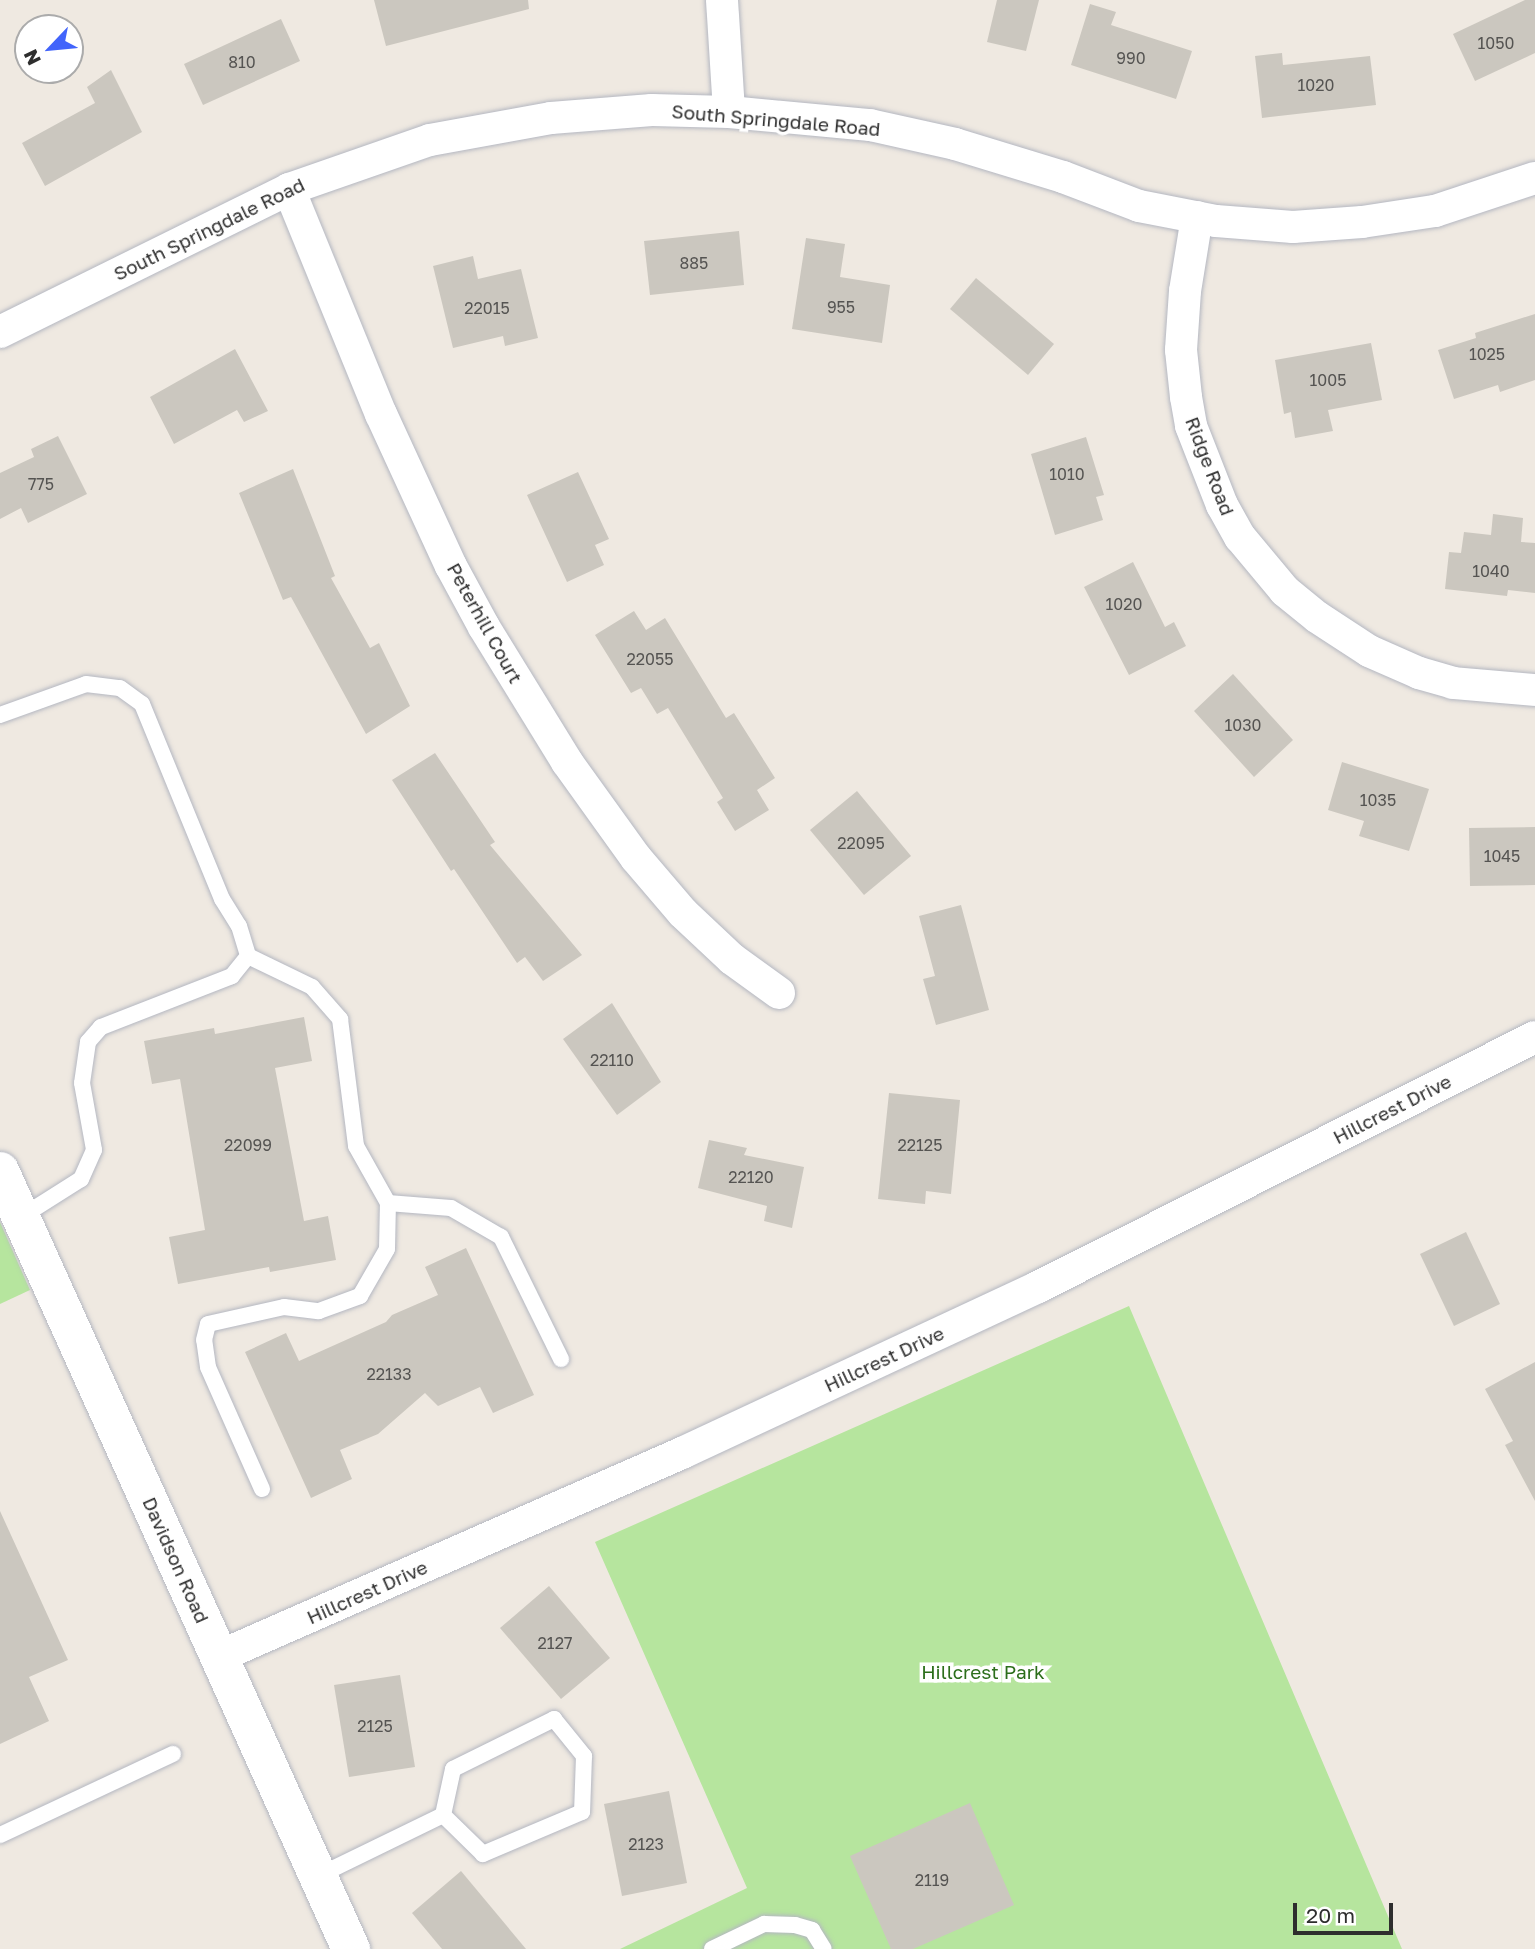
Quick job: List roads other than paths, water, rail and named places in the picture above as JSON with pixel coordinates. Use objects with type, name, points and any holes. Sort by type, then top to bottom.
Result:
[{"type":"street","points":[[722,0],[729,112]]},
{"type":"street","name":"South Springdale Road","points":[[0,332],[289,189],[430,141],[551,118],[652,110],[729,112],[870,125],[956,144],[1063,177],[1139,206],[1197,217],[1293,227],[1362,222],[1434,211],[1535,178]]},
{"type":"street","name":"Peterhill Court","points":[[289,189],[381,414],[451,566],[484,627],[567,762],[636,858],[693,923],[732,959],[779,993]]},
{"type":"street","name":"Ridge Road","points":[[1197,217],[1185,291],[1181,350],[1186,397],[1191,426],[1222,505],[1240,537],[1285,591],[1317,617],[1369,651],[1419,673],[1454,683],[1535,690]]},
{"type":"street","name":"Hillcrest Drive","points":[[220,1656],[682,1454],[1038,1287],[1535,1038]]},
{"type":"street","name":"Davidson Road","points":[[0,1171],[351,1949]]},
{"type":"lane","points":[[0,716],[86,684],[120,688],[142,704],[222,899],[239,926],[248,956],[312,986],[340,1019],[356,1146],[388,1203],[387,1249],[360,1296],[319,1311],[284,1307],[208,1324],[204,1340],[208,1367],[262,1489]]},
{"type":"lane","points":[[21,1217],[81,1180],[94,1150],[82,1083],[88,1042],[101,1027],[232,976],[248,956]]},
{"type":"lane","points":[[388,1203],[451,1208],[501,1237],[561,1359]]},
{"type":"lane","points":[[554,1719],[584,1756],[582,1812],[508,1843],[484,1853],[443,1815],[453,1769],[554,1719]]},
{"type":"lane","points":[[0,1835],[173,1754]]},
{"type":"lane","points":[[318,1876],[443,1815]]},
{"type":"lane","points":[[712,1949],[764,1924],[795,1925],[812,1930],[824,1949]]},
{"type":"park label","name":"Hillcrest Park","points":[[983,1672]]}]
